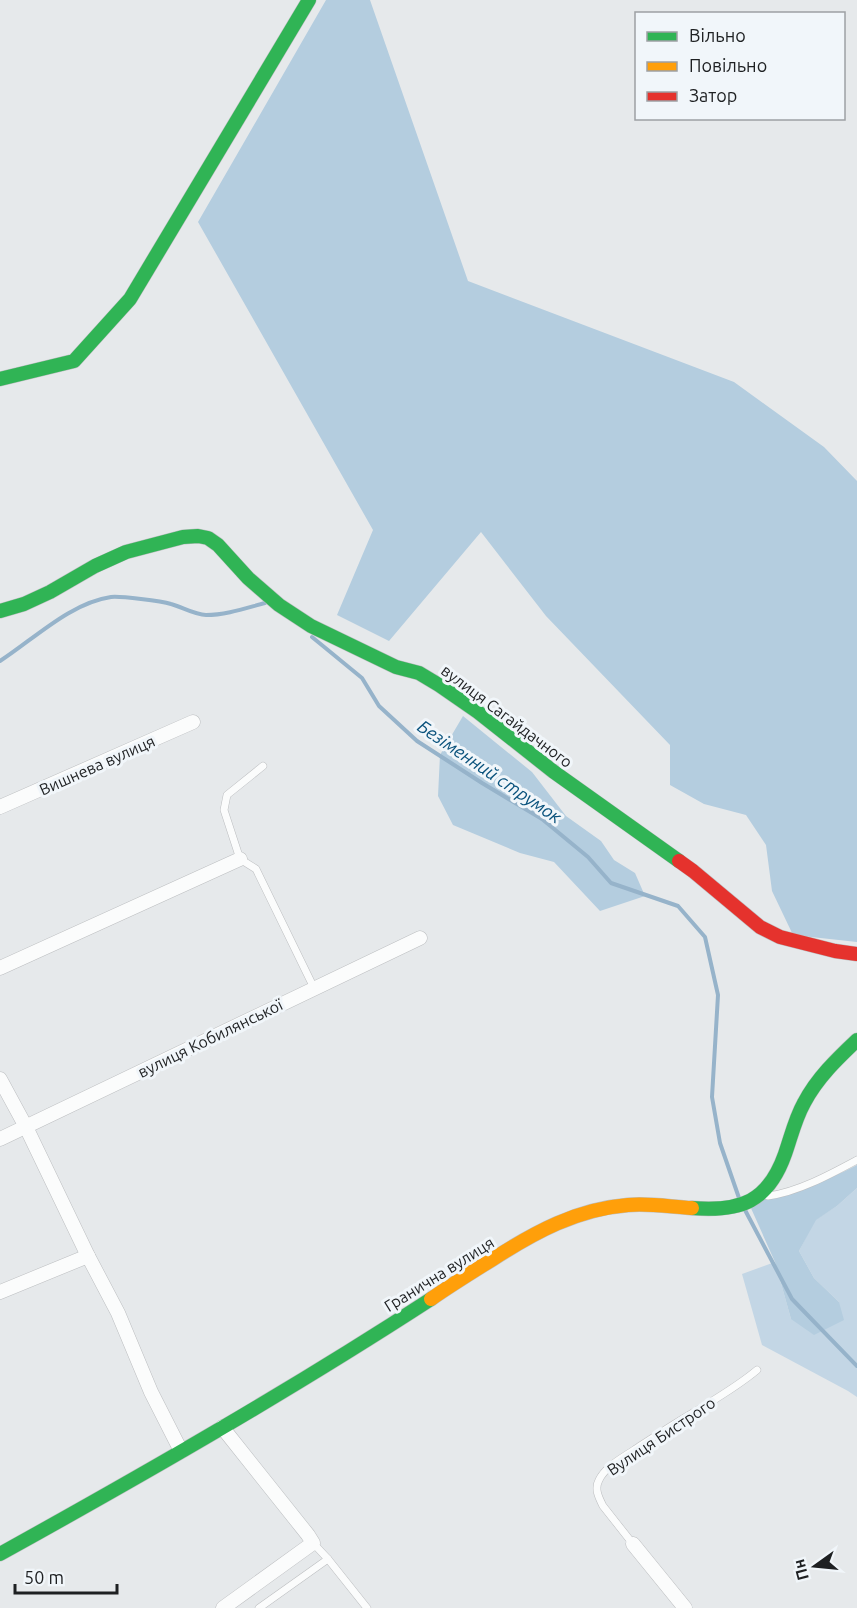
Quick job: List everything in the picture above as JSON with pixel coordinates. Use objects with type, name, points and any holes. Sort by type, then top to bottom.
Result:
[{"type":"street","points":[[0,379],[75,362],[130,299],[309,0]]},
{"type":"street","name":"вулиця Сагайдачного","points":[[0,611],[33,600],[126,552],[183,537],[207,538],[218,545],[248,578],[279,605],[311,626],[387,664],[418,673],[439,685],[478,712],[554,772],[693,871],[766,930],[780,937],[834,951],[857,954]]},
{"type":"street","name":"Вишнева вулиця","points":[[0,807],[193,722]]},
{"type":"street","points":[[0,968],[240,859]]},
{"type":"street","name":"вулиця Кобилянської","points":[[0,1139],[420,938]]},
{"type":"street","points":[[760,1196],[778,1170],[798,1115],[807,1098],[830,1068],[857,1040]]},
{"type":"street","points":[[0,1079],[118,1313],[151,1392],[181,1451]]},
{"type":"street","name":"Гранична вулиця","points":[[0,1554],[140,1476],[346,1353],[518,1243],[558,1222],[590,1212],[630,1205],[696,1210],[718,1209],[746,1203],[760,1196]]},
{"type":"street","points":[[0,1292],[88,1256]]},
{"type":"street","points":[[222,1427],[313,1543],[223,1608]]},
{"type":"street","points":[[633,1544],[685,1608]]},
{"type":"lane","points":[[263,765],[227,795],[224,810],[240,859],[256,869],[314,988]]},
{"type":"lane","points":[[760,1196],[774,1195],[799,1187],[857,1160]]},
{"type":"lane","name":"Вулиця Бистрого","points":[[633,1544],[599,1499],[597,1490],[600,1478],[621,1459],[738,1385],[757,1370]]},
{"type":"lane","points":[[313,1543],[367,1608]]},
{"type":"lane","points":[[259,1608],[328,1559]]},
{"type":"shaded area","points":[[326,0],[370,0],[468,281],[734,382],[824,447],[857,481],[857,942],[793,935],[772,891],[766,845],[746,815],[704,804],[670,785],[670,745],[546,616],[481,532],[389,641],[337,615],[373,530],[198,222]]},
{"type":"shaded area","points":[[463,716],[532,772],[566,816],[601,841],[614,860],[635,873],[645,896],[600,911],[554,862],[520,853],[453,825],[438,796],[440,755]]},
{"type":"shaded area","points":[[857,1165],[857,1188],[837,1206],[816,1220],[799,1251],[814,1278],[839,1302],[844,1320],[814,1335],[791,1319],[775,1262],[750,1206],[762,1199],[790,1194]]},
{"type":"shaded area","points":[[857,1188],[857,1397],[762,1345],[742,1274],[775,1262],[791,1319],[839,1302],[814,1278],[799,1251],[815,1220],[837,1206]]},
{"type":"waterway","name":"Безіменний струмок","points":[[0,661],[67,614],[81,606],[111,597],[166,603],[206,615],[228,613],[265,603]]},
{"type":"waterway","name":"Безіменний струмок","points":[[312,637],[362,678],[379,706],[417,741],[542,819],[588,857],[611,883],[678,906],[705,937],[718,995],[712,1097],[720,1143],[739,1198]]},
{"type":"waterway","name":"Безіменний струмок","points":[[745,1210],[792,1299],[857,1366]]},
{"type":"traffic: fast","points":[[0,379],[74,361],[130,299],[309,0]]},
{"type":"traffic: fast","points":[[0,611],[24,604],[50,592],[95,566],[126,552],[183,537],[208,538],[279,605],[311,626],[396,667],[419,673],[439,685],[478,712],[554,772],[679,861]]},
{"type":"traffic: fast","points":[[692,1208],[725,1208],[738,1205],[761,1193],[778,1170],[798,1115],[809,1094],[828,1069],[857,1040]]},
{"type":"traffic: fast","points":[[0,1554],[218,1430],[431,1299]]},
{"type":"traffic: slow","points":[[431,1299],[541,1231],[591,1211],[628,1205],[692,1208]]},
{"type":"traffic: jam","points":[[679,861],[760,927],[780,937],[835,951],[857,954]]}]
